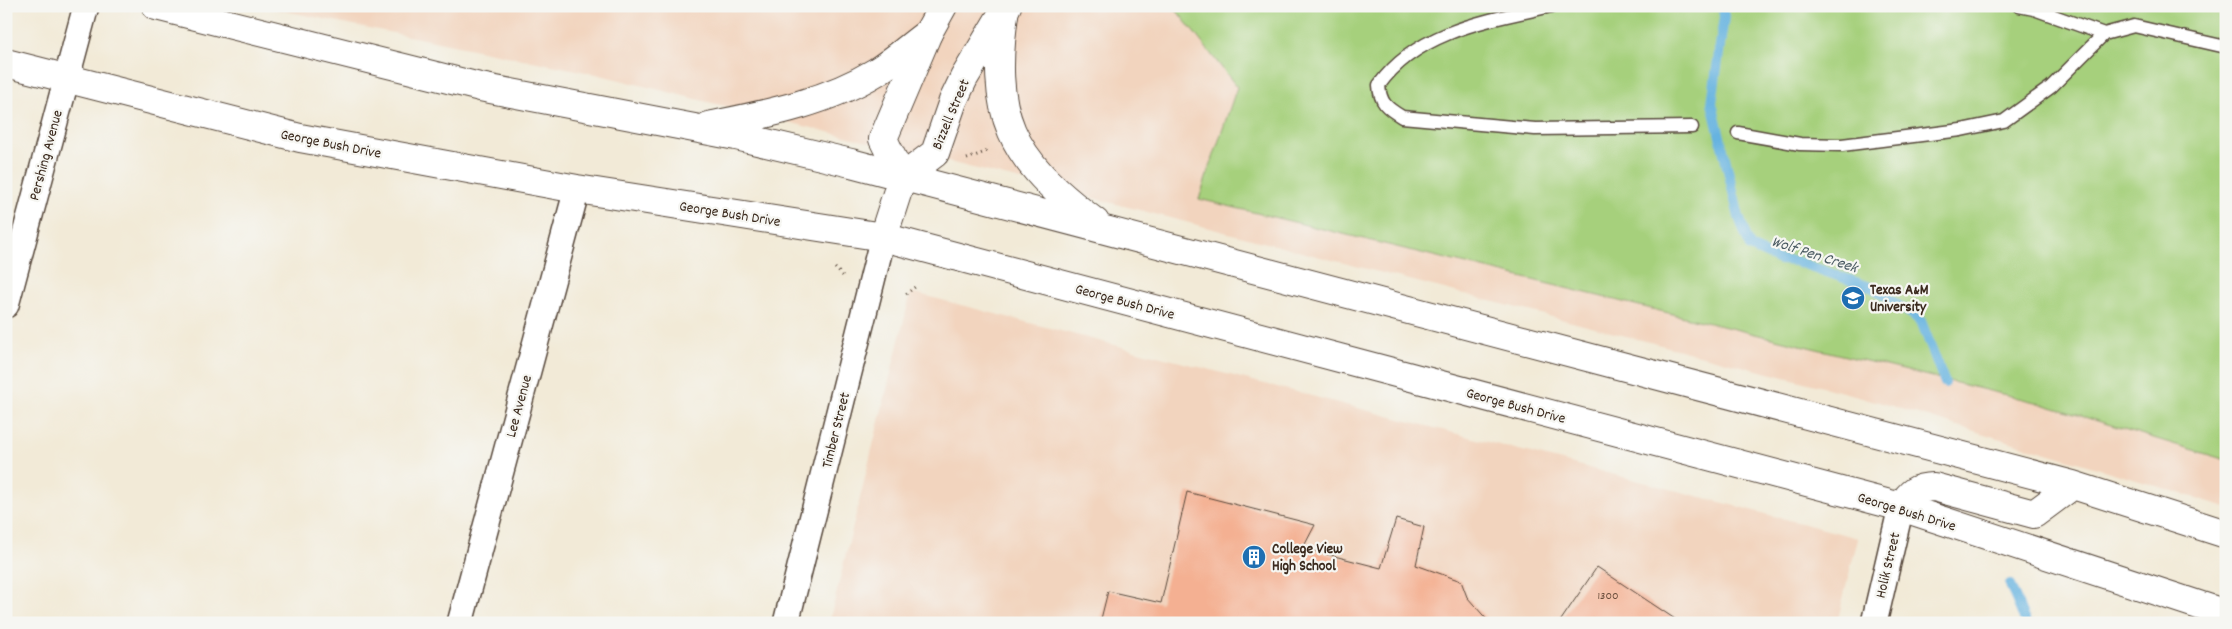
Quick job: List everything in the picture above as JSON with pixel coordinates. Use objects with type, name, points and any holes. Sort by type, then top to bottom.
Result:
[{"type":"main road","points":[[156,6],[480,87],[697,128],[851,163],[902,178],[2073,485],[2226,534]]},
{"type":"main road","points":[[883,237],[902,178],[883,139],[928,33],[943,6]]},
{"type":"main road","points":[[1006,7],[999,67],[1001,93],[1015,141],[1034,169],[1050,187],[1106,230]]},
{"type":"main road","name":"Bizzell Street","points":[[902,178],[935,153],[953,101],[964,78],[1006,7]]},
{"type":"main road","points":[[697,128],[794,108],[830,94],[876,72],[928,33]]},
{"type":"main road","name":"George Bush Drive","points":[[6,63],[300,138],[577,189],[883,237],[1900,507],[2226,614]]},
{"type":"main road","points":[[1900,507],[1909,495],[1919,487],[1934,487],[2034,514],[2073,485]]},
{"type":"street","name":"Pershing Avenue","points":[[6,305],[86,6]]},
{"type":"street","name":"Lee Avenue","points":[[460,623],[577,189]]},
{"type":"street","name":"Timber Street","points":[[786,623],[883,237]]},
{"type":"street","name":"Holik Street","points":[[1874,623],[1900,507]]},
{"type":"lane","points":[[1552,6],[1448,32],[1406,55],[1379,85],[1380,97],[1384,106],[1402,117],[1535,129],[1692,126]]},
{"type":"lane","points":[[2019,6],[2034,9],[2104,34]]},
{"type":"lane","points":[[1738,133],[1800,144],[1842,145],[1961,130],[2004,121],[2051,87],[2104,34],[2134,26],[2226,47]]},
{"type":"path","points":[[967,159],[993,149]]},
{"type":"path","points":[[835,268],[844,277]]},
{"type":"path","points":[[906,294],[915,287]]},
{"type":"shaded area","name":"Texas A&M University","points":[[260,6],[2226,6],[2226,507],[1862,397],[1097,199],[596,74]]},
{"type":"shaded area","points":[[911,292],[1858,538],[1837,623],[829,623]]},
{"type":"green space","name":"Texas A&M University","points":[[1173,6],[2226,6],[2226,460],[2035,402],[1199,199],[1237,87]]},
{"type":"building","name":"College View High School","points":[[1187,492],[1315,525],[1303,548],[1381,568],[1396,519],[1424,527],[1416,565],[1461,581],[1467,597],[1490,623],[1100,623],[1108,591],[1161,603]]},
{"type":"building","points":[[1597,567],[1681,623],[1559,623]]},
{"type":"waterway","name":"Wolf Pen Creek","points":[[1723,6],[1724,17],[1712,103],[1739,217],[1750,247],[1779,260],[1795,261],[1873,288],[1921,321],[1945,383]]},
{"type":"waterway","name":"Wolf Pen Creek","points":[[2010,585],[2026,623]]},
{"type":"place","name":"Texas A&M University","points":[[1853,298]]},
{"type":"place","name":"College View High School","points":[[1254,557]]}]
